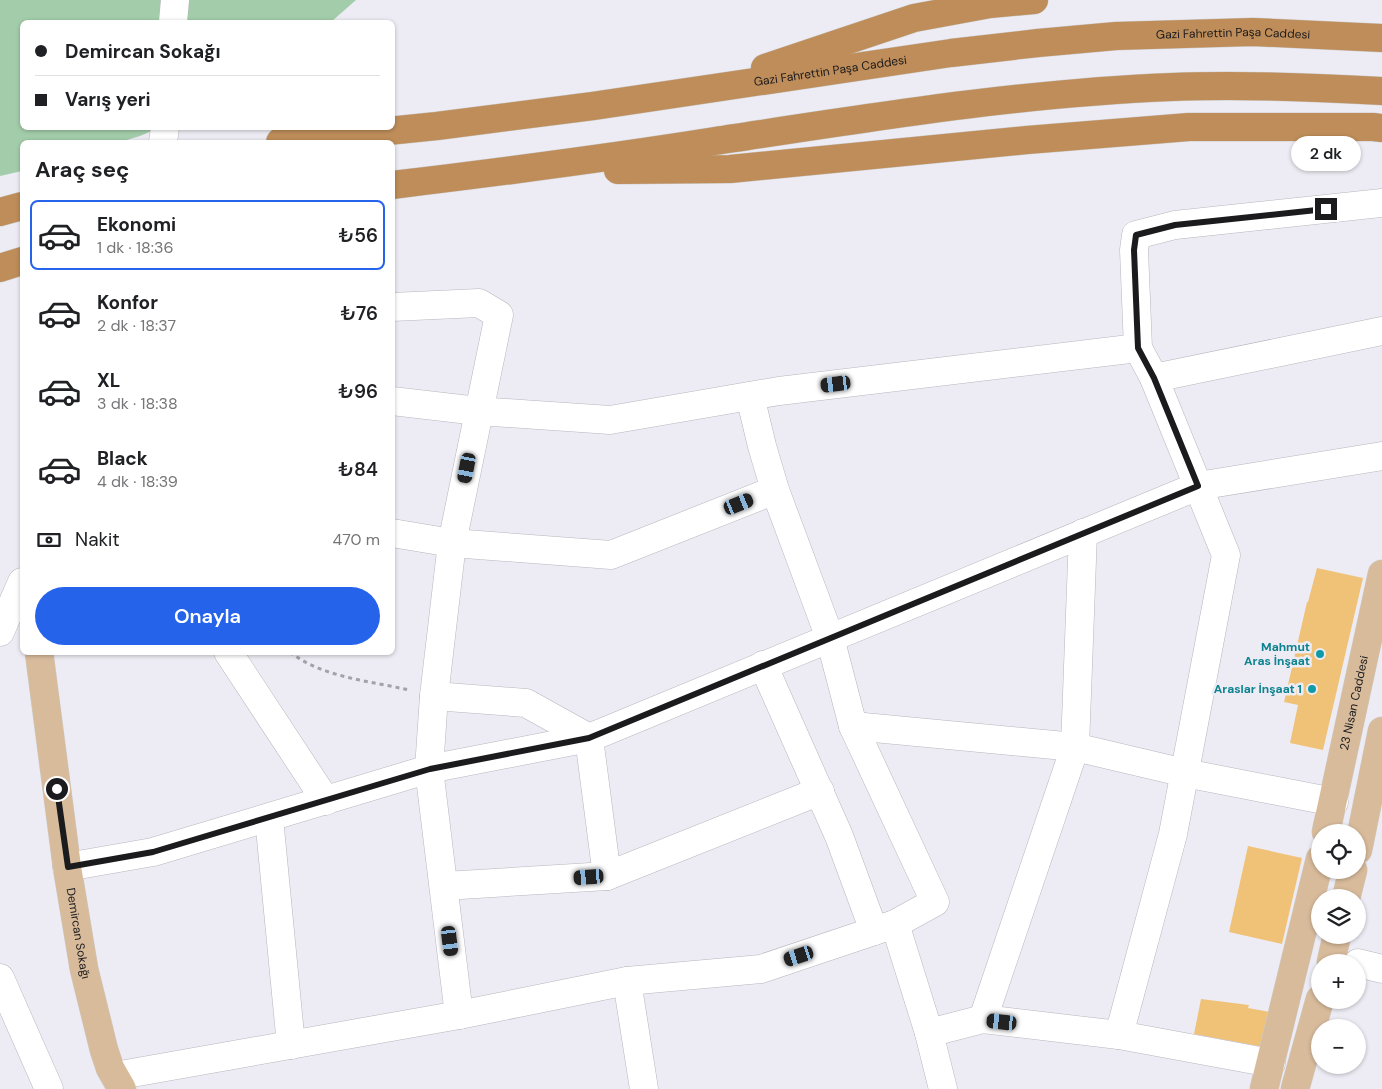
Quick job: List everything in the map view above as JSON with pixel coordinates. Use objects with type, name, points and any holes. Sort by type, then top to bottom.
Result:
[{"type":"highway","points":[[694,92],[914,18],[990,4],[1034,0]]},
{"type":"highway","name":"Gazi Fahrettin Paşa Caddesi","points":[[395,130],[694,92],[951,53],[1116,36],[1253,32],[1382,38]]},
{"type":"highway","points":[[395,185],[509,171],[913,111],[1064,94],[1172,87],[1237,86],[1304,86],[1382,91]]},
{"type":"highway","points":[[509,171],[730,169],[1017,141],[1188,127],[1382,128]]},
{"type":"highway","name":"Gazi Fahrettin Paşa Caddesi","points":[[299,140],[391,130]]},
{"type":"highway","points":[[0,212],[20,207]]},
{"type":"highway","points":[[0,268],[20,263]]},
{"type":"main road","name":"23 Nisan Caddesi","points":[[1328,824],[1382,574]]},
{"type":"main road","name":"Demircan Sokağı","points":[[40,655],[68,867],[84,969],[104,1050],[110,1068],[119,1082]]},
{"type":"main road","points":[[1364,824],[1382,731]]},
{"type":"main road","points":[[1334,802],[1367,808]]},
{"type":"main road","points":[[1268,1076],[1315,879]]},
{"type":"main road","points":[[1295,1089],[1317,1009]]},
{"type":"street","points":[[174,20],[175,0]]},
{"type":"street","points":[[1119,1035],[1173,834],[1226,555],[1154,378],[1138,348],[1134,250],[1136,235],[1175,225],[1382,203]]},
{"type":"street","points":[[395,307],[478,303],[499,315],[452,543],[434,696],[430,769],[459,1015]]},
{"type":"street","points":[[1154,378],[1382,331]]},
{"type":"street","points":[[395,401],[478,411],[610,420],[789,390],[1138,348]]},
{"type":"street","points":[[119,1082],[291,1045],[459,1015],[627,981],[762,969],[885,928],[935,902],[853,726],[830,638],[775,490],[750,396]]},
{"type":"street","points":[[68,867],[153,852],[430,769],[589,738],[1198,486],[1382,456]]},
{"type":"street","points":[[395,533],[452,543],[611,555],[775,490]]},
{"type":"street","points":[[983,1019],[1075,747],[1083,533]]},
{"type":"street","points":[[0,632],[20,587]]},
{"type":"street","points":[[230,655],[326,801]]},
{"type":"street","points":[[763,665],[840,836],[885,928],[929,1033],[943,1089]]},
{"type":"street","points":[[434,696],[526,702],[589,738]]},
{"type":"street","points":[[853,726],[1075,747],[1185,772],[1334,802]]},
{"type":"street","points":[[589,738],[607,876]]},
{"type":"street","points":[[444,886],[607,876],[820,791]]},
{"type":"street","points":[[269,818],[291,1045]]},
{"type":"street","points":[[1366,963],[1382,968]]},
{"type":"street","points":[[0,978],[49,1089]]},
{"type":"street","points":[[627,981],[644,1089]]},
{"type":"street","points":[[929,1033],[983,1019],[1119,1035],[1268,1076]]},
{"type":"path","points":[[294,655],[301,661],[323,671],[434,696]]},
{"type":"green space","points":[[0,0],[356,0],[333,20],[20,20],[20,130],[154,130],[127,140],[20,140],[20,171],[0,176]]},
{"type":"building","points":[[1317,568],[1363,578],[1323,750],[1290,743],[1298,705],[1284,702],[1307,602]]},
{"type":"building","points":[[1248,846],[1302,858],[1282,944],[1229,932]]},
{"type":"building","points":[[1201,999],[1249,1005],[1248,1008],[1270,1012],[1263,1047],[1194,1034]]},
{"type":"place","name":"Mahmut Aras İnşaat","points":[[1320,654]]},
{"type":"place","name":"Araslar İnşaat 1","points":[[1312,689]]},
{"type":"route","points":[[57,789],[68,867],[153,852],[430,769],[589,738],[1198,486],[1154,378],[1138,348],[1134,250],[1136,235],[1175,225],[1326,209]]}]
